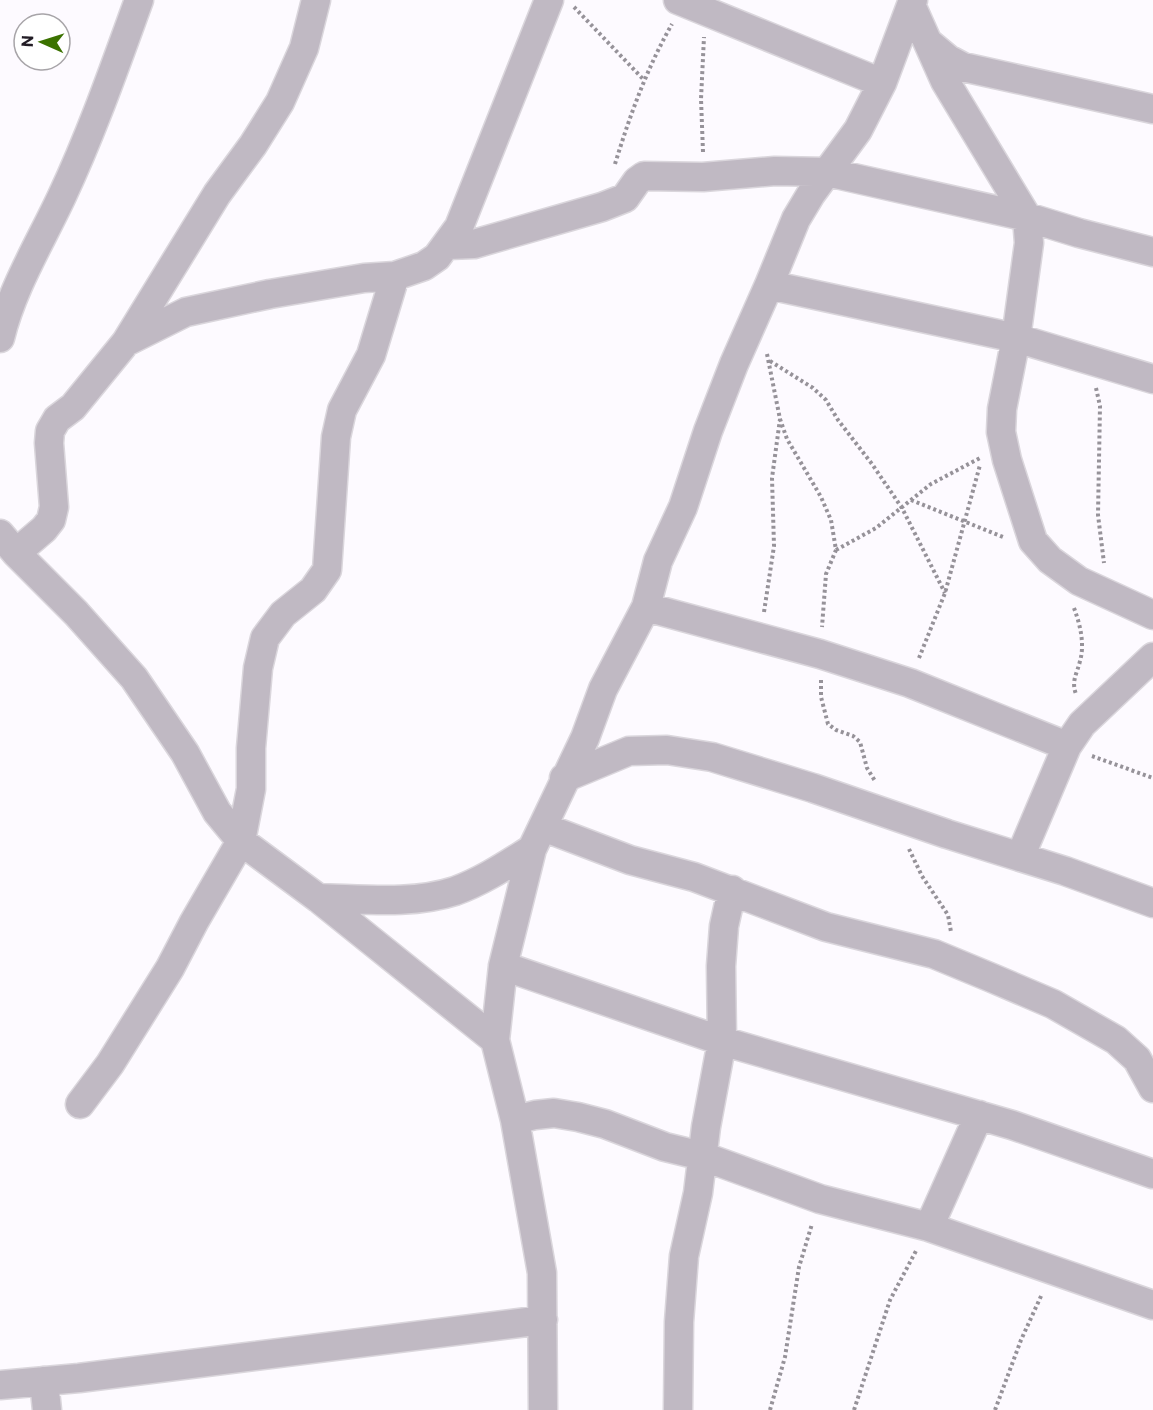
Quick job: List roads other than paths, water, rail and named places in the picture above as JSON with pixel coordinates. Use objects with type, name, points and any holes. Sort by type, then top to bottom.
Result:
[{"type":"street","points":[[316,0],[304,48],[280,102],[253,145],[217,194],[126,342],[73,407],[57,420],[50,431],[54,507],[51,520],[44,529],[8,544],[76,613],[134,678],[185,753],[217,812],[241,841],[318,898],[495,1040]]},
{"type":"street","points":[[126,342],[186,312],[270,294],[364,278],[395,276],[424,266],[437,257],[448,245],[464,216],[549,0]]},
{"type":"street","points":[[912,3],[926,41],[945,81],[1027,217],[1029,243],[1016,338],[1002,409],[1001,432],[1006,460],[1033,541],[1050,560],[1079,581],[1153,615]]},
{"type":"street","points":[[543,1410],[542,1273],[515,1120],[495,1040],[503,966],[538,838],[564,778],[585,738],[603,689],[646,607],[658,561],[683,507],[708,431],[753,320],[796,219],[858,130],[882,83],[912,3]]},
{"type":"street","points":[[689,5],[882,83]]},
{"type":"street","points":[[0,338],[5,317],[16,290],[97,117],[131,6]]},
{"type":"street","points":[[926,41],[948,59],[963,67],[1153,109]]},
{"type":"street","points":[[448,245],[474,243],[602,207],[625,198],[637,181],[644,176],[703,177],[775,171],[827,172],[1027,217],[1153,252]]},
{"type":"street","points":[[80,1104],[110,1064],[170,968],[199,912],[241,841],[251,789],[251,748],[258,668],[265,638],[283,614],[313,590],[327,570],[336,437],[342,410],[371,354],[395,276]]},
{"type":"street","points":[[769,285],[1016,338],[1153,379]]},
{"type":"street","points":[[646,607],[820,654],[1074,735]]},
{"type":"street","points":[[1020,857],[1074,735],[1153,657]]},
{"type":"street","points":[[564,778],[629,751],[667,750],[712,756],[1153,903]]},
{"type":"street","points":[[318,898],[389,900],[420,898],[455,891],[496,872],[538,838]]},
{"type":"street","points":[[538,838],[694,877],[826,927],[934,954],[1053,1004],[1116,1041],[1137,1059],[1153,1088]]},
{"type":"street","points":[[678,1410],[679,1322],[684,1256],[698,1193],[702,1156],[722,1041],[721,966],[724,926],[732,890]]},
{"type":"street","points":[[503,966],[722,1041],[979,1115],[1153,1173]]},
{"type":"street","points":[[515,1120],[554,1113],[605,1124],[665,1147],[702,1156],[820,1199],[929,1227],[1153,1305]]},
{"type":"street","points":[[929,1227],[979,1115]]},
{"type":"street","points":[[0,1385],[543,1320]]},
{"type":"street","points":[[44,1381],[47,1410]]}]
